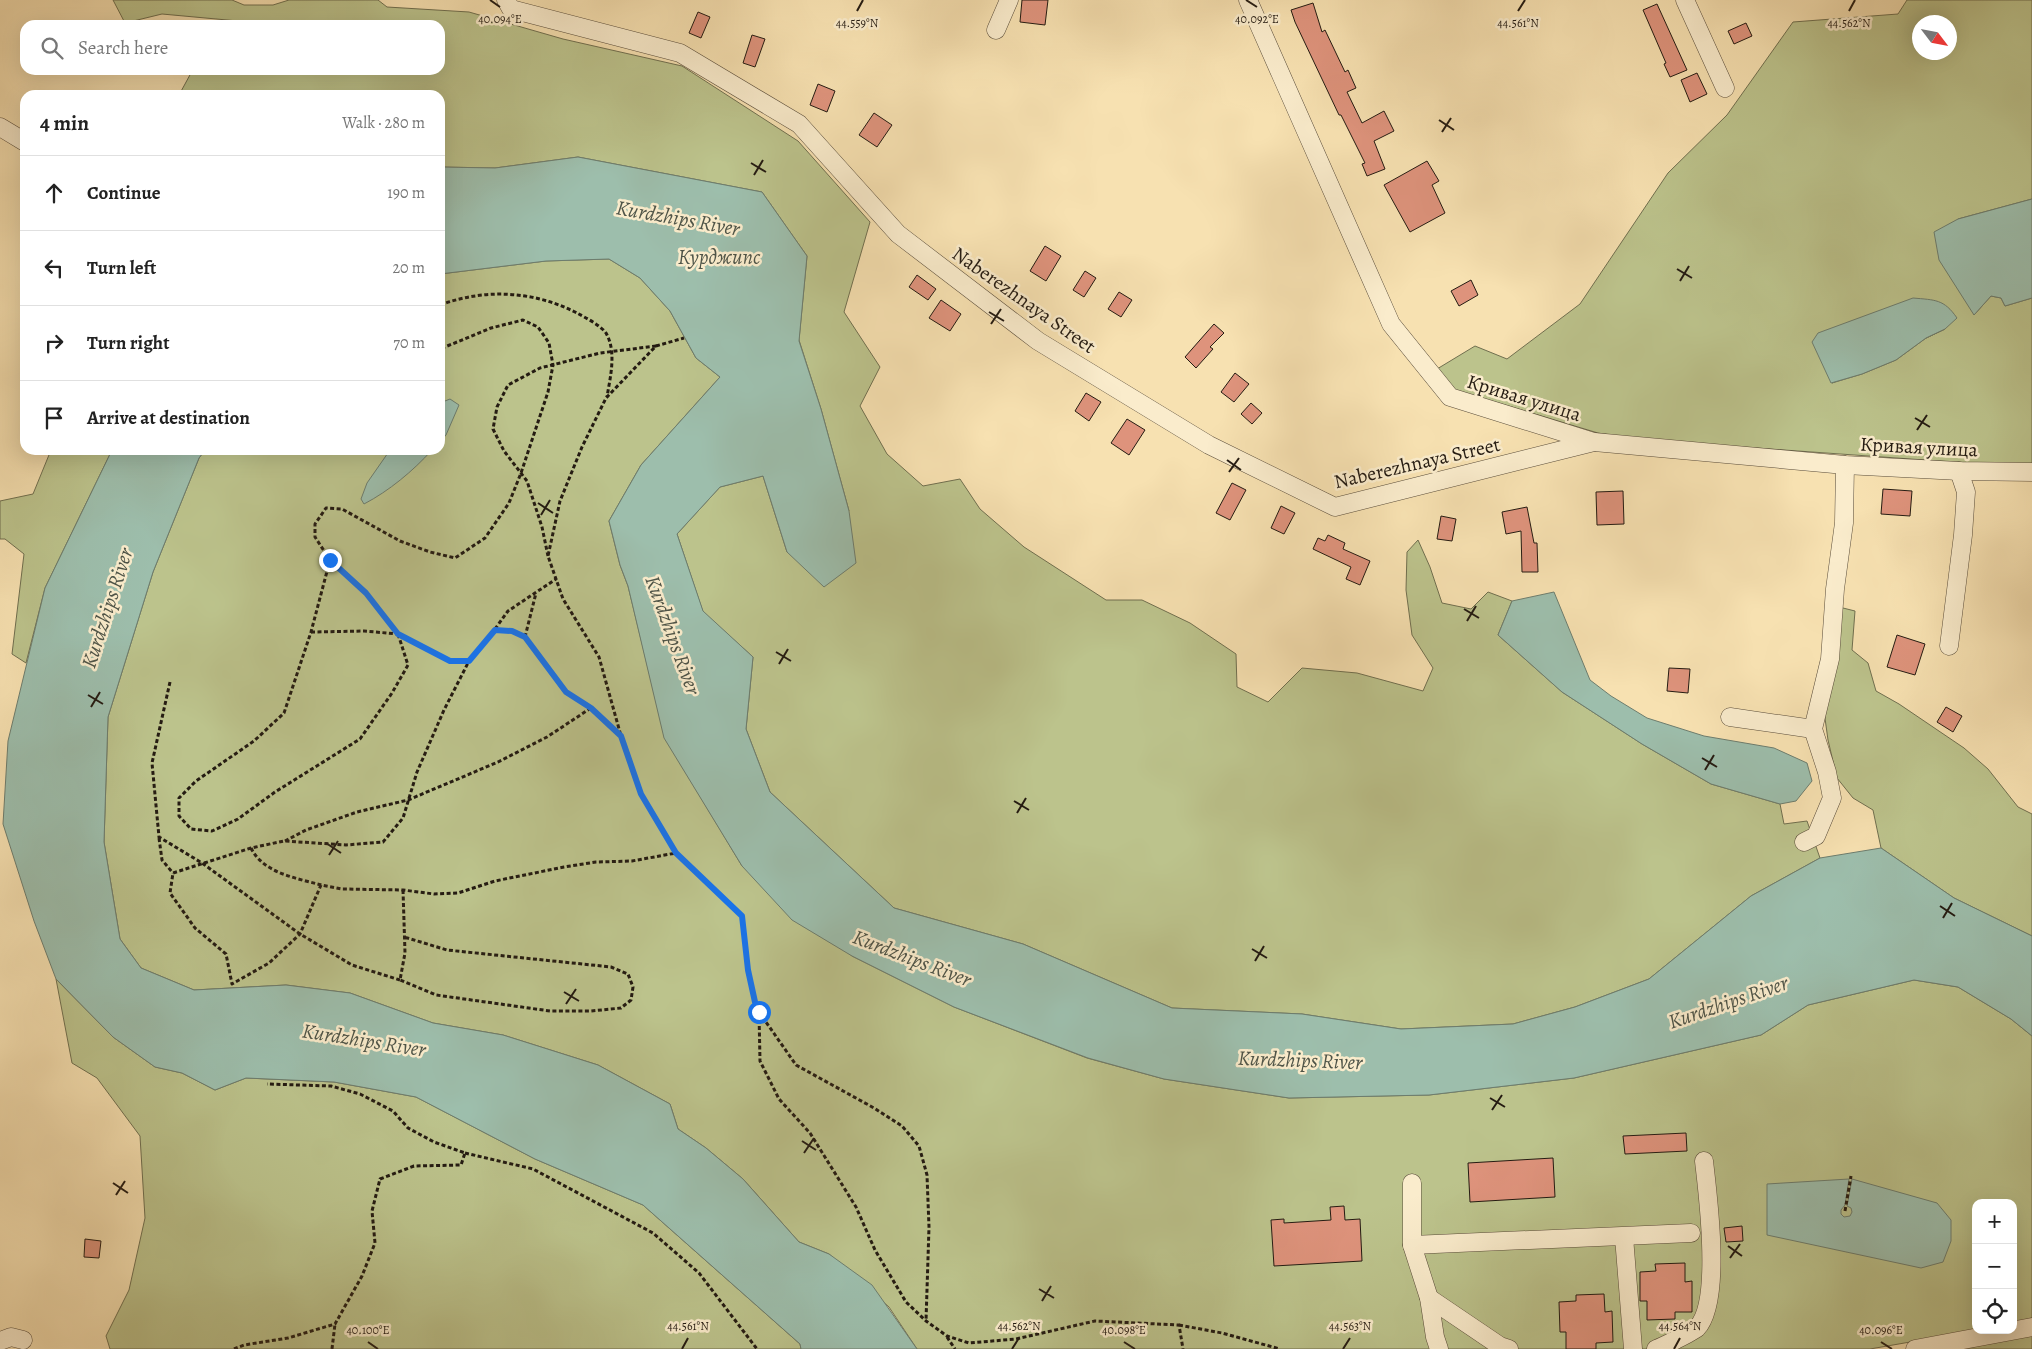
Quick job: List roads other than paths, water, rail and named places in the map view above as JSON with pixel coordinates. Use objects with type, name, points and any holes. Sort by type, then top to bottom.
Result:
[{"type":"street","name":"Naberezhnaya Street","points":[[506,0],[511,8],[680,53],[799,124],[898,234],[1038,341],[1209,445],[1335,507],[1594,442]]},
{"type":"street","points":[[996,30],[1009,0]]},
{"type":"street","name":"Кривая улица","points":[[1248,0],[1391,324],[1450,397],[1594,442],[1845,465],[1959,471],[2032,472]]},
{"type":"street","points":[[1685,0],[1725,88]]},
{"type":"street","points":[[0,127],[20,139]]},
{"type":"street","points":[[1804,842],[1816,836],[1832,798],[1827,772],[1813,729],[1830,659],[1835,589],[1844,523],[1845,465]]},
{"type":"street","points":[[1949,646],[1963,535],[1966,492],[1959,471]]},
{"type":"street","points":[[1730,717],[1813,729]]},
{"type":"street","points":[[1656,1349],[1697,1328],[1709,1305],[1712,1232],[1704,1161]]},
{"type":"street","points":[[1412,1183],[1412,1245],[1430,1298],[1435,1337],[1439,1349]]},
{"type":"street","points":[[1412,1245],[1691,1233]]},
{"type":"street","points":[[1624,1237],[1633,1349]]},
{"type":"street","points":[[1430,1298],[1500,1346],[1509,1349]]},
{"type":"street","points":[[1915,1349],[2032,1327]]},
{"type":"street","points":[[0,1341],[11,1337],[23,1340]]},
{"type":"water","name":"Курджипс","points":[[578,157],[762,192],[807,256],[799,341],[821,409],[849,511],[856,563],[824,587],[787,552],[763,476],[720,487],[677,534],[703,611],[753,657],[746,729],[770,792],[894,908],[1023,944],[1172,1008],[1302,1014],[1401,1029],[1513,1024],[1575,1007],[1649,979],[1751,896],[1820,858],[1881,848],[1954,898],[2032,936],[2032,1036],[2011,1019],[1958,987],[1914,980],[1808,1005],[1761,1035],[1574,1078],[1429,1095],[1289,1098],[1164,1079],[1088,1058],[954,1007],[852,956],[792,920],[742,866],[664,738],[628,586],[620,565],[609,521],[641,465],[720,377],[696,358],[670,311],[640,278],[609,259],[546,261],[445,273],[445,167],[495,168]]},
{"type":"water","points":[[2032,199],[2032,298],[2005,306],[2001,298],[1991,296],[1974,315],[1939,260],[1934,232],[1958,219]]},
{"type":"water","points":[[1913,298],[1927,299],[1943,304],[1957,318],[1945,329],[1926,338],[1896,360],[1862,374],[1831,383],[1812,342],[1818,333]]},
{"type":"water","points":[[450,399],[459,405],[445,436],[445,401]]},
{"type":"water","name":"Kurdzhips River","points":[[110,455],[201,455],[153,572],[108,717],[104,842],[120,939],[141,968],[194,990],[286,985],[350,993],[433,1023],[503,1035],[598,1065],[670,1104],[678,1129],[706,1148],[743,1179],[799,1242],[829,1254],[872,1285],[917,1349],[801,1349],[800,1344],[643,1205],[535,1159],[416,1097],[334,1082],[246,1078],[215,1090],[182,1073],[155,1067],[113,1037],[56,979],[34,921],[3,824],[8,741],[45,588]]},
{"type":"water","points":[[387,455],[427,455],[400,480],[364,504],[361,499],[367,483]]},
{"type":"water","points":[[1554,592],[1590,680],[1611,696],[1647,718],[1704,736],[1774,748],[1807,763],[1812,781],[1796,801],[1780,804],[1711,784],[1642,744],[1562,692],[1498,635],[1512,601]]},
{"type":"water","points":[[1849,1179],[1845,1205],[1841,1210],[1841,1214],[1844,1217],[1850,1216],[1852,1212],[1851,1208],[1847,1206],[1852,1179],[1937,1203],[1951,1220],[1951,1241],[1943,1262],[1921,1268],[1767,1235],[1767,1184]]}]
